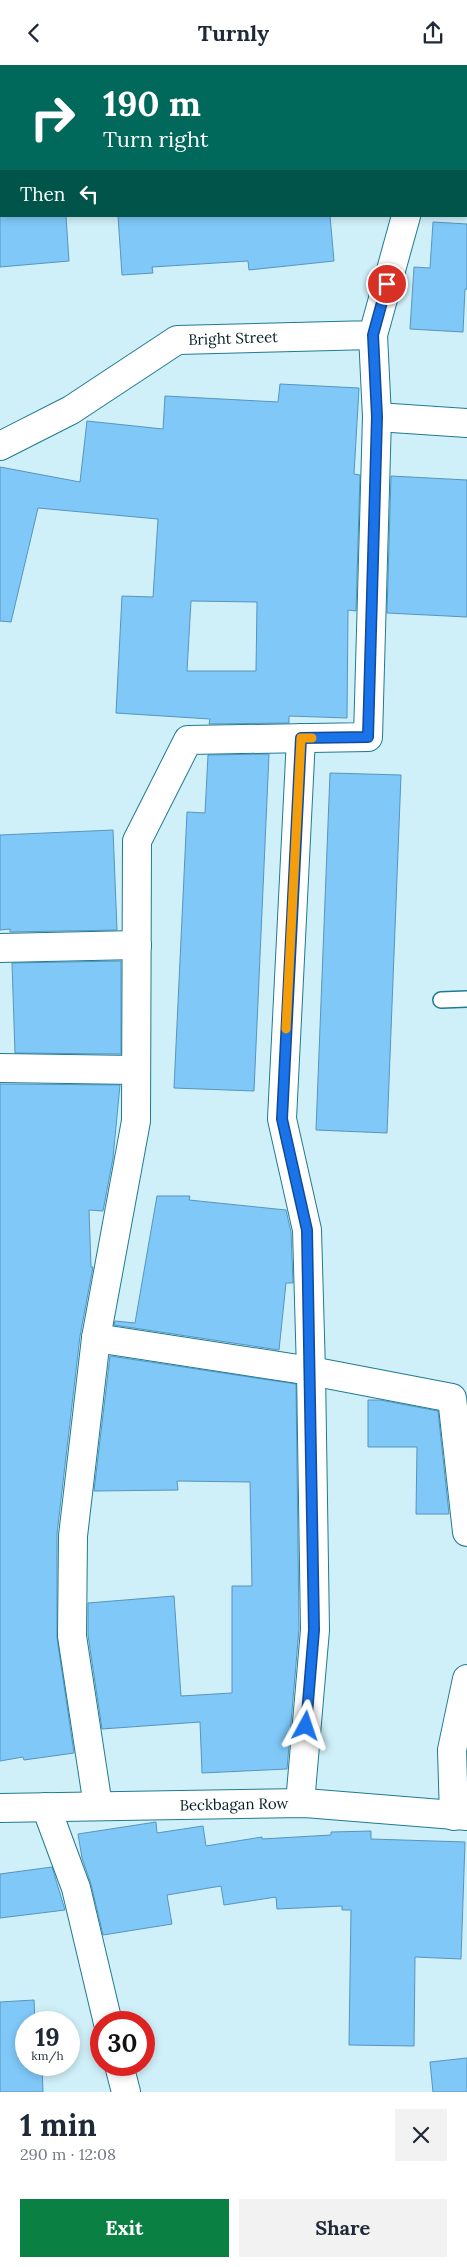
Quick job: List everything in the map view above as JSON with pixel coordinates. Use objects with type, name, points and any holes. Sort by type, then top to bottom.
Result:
[{"type":"street","points":[[98,1807],[72,1636],[73,1536],[96,1338],[136,1121],[137,841],[188,740],[368,737],[377,417],[373,335],[406,217]]},
{"type":"street","name":"Bright Street","points":[[0,446],[72,410],[177,340],[373,335]]},
{"type":"street","points":[[377,417],[467,423]]},
{"type":"street","points":[[300,1803],[314,1630],[311,1371],[307,1230],[282,1119],[301,738]]},
{"type":"street","points":[[0,948],[137,945]]},
{"type":"street","points":[[0,1068],[136,1070]]},
{"type":"street","points":[[96,1338],[311,1371],[452,1397],[467,1532]]},
{"type":"street","points":[[461,1816],[452,1750],[467,1679]]},
{"type":"street","name":"Beckbagan Row","points":[[0,1808],[300,1803],[461,1816]]},
{"type":"street","points":[[46,1807],[76,1888],[105,2011]]},
{"type":"street","points":[[122,2076],[126,2092]]},
{"type":"lane","points":[[441,1000],[467,999]]},
{"type":"building","points":[[0,217],[66,217],[69,261],[0,267]]},
{"type":"building","points":[[118,217],[330,217],[334,261],[249,270],[248,261],[152,267],[153,273],[122,275]]},
{"type":"building","points":[[433,222],[467,224],[467,289],[465,289],[463,332],[410,329],[414,267],[430,268]]},
{"type":"building","points":[[280,384],[359,388],[354,474],[360,475],[356,611],[348,610],[347,718],[289,716],[289,723],[209,724],[210,719],[116,713],[122,596],[153,597],[158,519],[38,508],[11,622],[0,621],[0,467],[80,482],[87,421],[163,429],[165,396],[278,402]],"holes":[[[191,601],[257,602],[256,671],[187,671]]]},
{"type":"building","points":[[391,476],[467,480],[467,617],[387,613]]},
{"type":"building","points":[[269,754],[254,1091],[174,1088],[187,812],[205,813],[208,755]]},
{"type":"building","points":[[330,773],[401,775],[387,1133],[316,1130]]},
{"type":"building","points":[[113,830],[117,930],[10,932],[10,929],[0,930],[0,835]]},
{"type":"building","points":[[121,961],[121,1054],[15,1053],[12,963]]},
{"type":"building","points":[[0,1084],[120,1085],[113,1158],[103,1211],[89,1210],[91,1267],[93,1267],[80,1336],[57,1534],[57,1638],[74,1753],[24,1760],[23,1757],[0,1761]]},
{"type":"building","points":[[157,1196],[190,1196],[189,1200],[286,1210],[291,1232],[293,1283],[286,1283],[279,1350],[114,1325],[115,1321],[135,1323]]},
{"type":"building","points":[[110,1356],[296,1384],[299,1629],[287,1769],[202,1773],[200,1722],[102,1729],[88,1635],[88,1603],[174,1596],[181,1696],[232,1693],[232,1586],[252,1586],[250,1482],[177,1481],[178,1490],[94,1491]]},
{"type":"building","points":[[368,1400],[380,1400],[438,1411],[449,1514],[416,1514],[417,1447],[368,1447]]},
{"type":"building","points":[[156,1822],[157,1833],[203,1826],[206,1846],[262,1837],[262,1839],[331,1835],[331,1832],[371,1831],[371,1839],[465,1842],[461,1959],[415,1957],[414,2046],[349,2045],[351,1910],[342,1910],[342,1906],[277,1909],[276,1897],[224,1905],[221,1886],[167,1895],[172,1924],[103,1935],[91,1884],[82,1858],[78,1834]]},
{"type":"building","points":[[52,1867],[65,1910],[0,1918],[0,1874]]},
{"type":"building","points":[[34,2000],[34,2011],[15,2011],[15,2076],[42,2076],[43,2092],[0,2092],[0,2002]]},
{"type":"building","points":[[467,2058],[467,2092],[433,2092],[430,2062]]},
{"type":"slow traffic","points":[[286,1029],[301,738],[312,738]]},
{"type":"route","points":[[306,1726],[314,1630],[311,1371],[307,1230],[282,1119],[301,738],[368,737],[377,417],[373,335],[387,284]]}]
